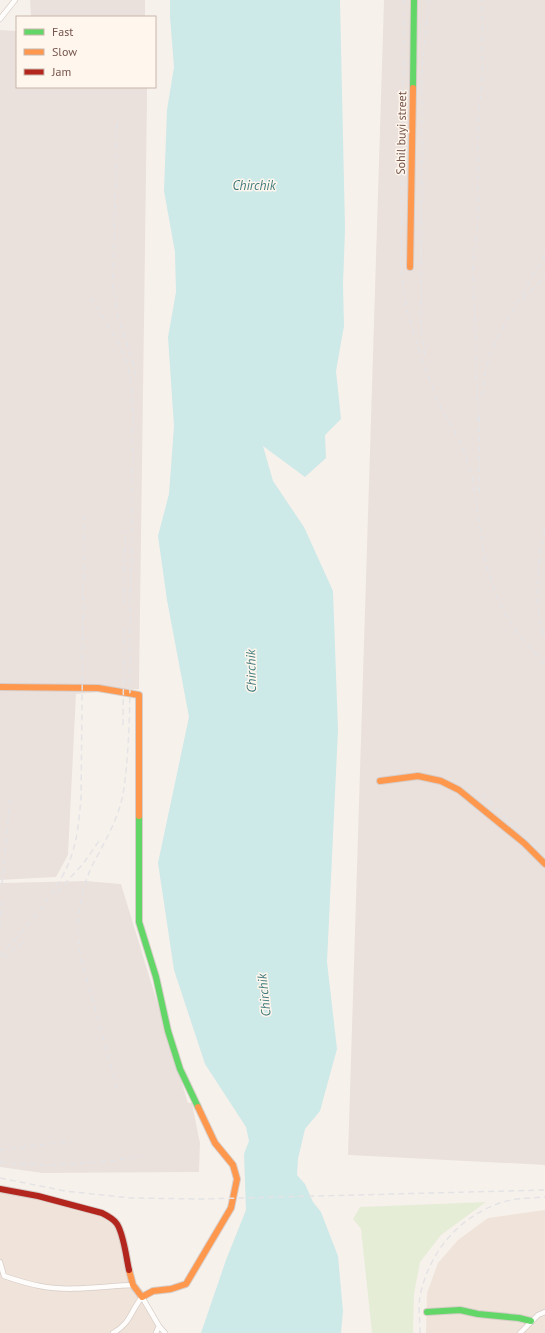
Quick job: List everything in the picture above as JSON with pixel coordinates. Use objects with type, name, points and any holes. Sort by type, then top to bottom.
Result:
[{"type":"street","points":[[0,19],[15,0]]},
{"type":"street","name":"Sohil buyi street","points":[[410,266],[414,0]]},
{"type":"street","points":[[0,687],[98,688],[140,695],[139,922],[156,978],[168,1031],[180,1069],[215,1143],[233,1165],[237,1179],[231,1208],[186,1284],[171,1289],[153,1291],[142,1297],[135,1306],[127,1322],[121,1329],[114,1333]]},
{"type":"street","points":[[380,781],[418,776],[441,780],[459,790],[519,838],[545,864]]},
{"type":"street","points":[[0,1189],[38,1196],[102,1213],[110,1217],[117,1224],[133,1285],[165,1333]]},
{"type":"street","points":[[0,1262],[4,1276],[40,1286],[69,1288],[133,1285]]},
{"type":"street","points":[[427,1312],[460,1310],[531,1321]]},
{"type":"street","points":[[520,1333],[538,1315],[545,1312]]},
{"type":"street","points":[[156,1333],[159,1326]]},
{"type":"shaded area","points":[[30,0],[145,0],[145,16],[31,16]]},
{"type":"shaded area","points":[[384,0],[545,0],[545,1165],[348,1155]]},
{"type":"shaded area","points":[[0,30],[16,31],[16,88],[147,88],[147,102],[139,689],[76,694],[68,855],[56,877],[0,880]]},
{"type":"shaded area","points":[[86,881],[121,884],[188,1103],[192,1103],[200,1143],[199,1172],[42,1173],[0,1167],[0,883]]},
{"type":"shaded area","points":[[0,1191],[38,1198],[106,1218],[114,1226],[119,1235],[129,1281],[156,1322],[156,1333],[0,1333]]},
{"type":"shaded area","points":[[545,1210],[545,1333],[426,1333],[427,1293],[438,1263],[458,1240],[488,1218]]},
{"type":"green space","points":[[486,1202],[441,1235],[420,1262],[414,1294],[413,1333],[372,1333],[361,1229],[353,1219],[360,1207]]},
{"type":"water","name":"Chirchik","points":[[170,0],[340,0],[345,229],[343,285],[344,326],[336,371],[341,419],[325,435],[326,458],[305,477],[263,446],[273,481],[304,527],[333,591],[338,730],[327,962],[337,1049],[320,1111],[305,1129],[298,1159],[297,1175],[305,1184],[313,1202],[321,1212],[338,1256],[343,1311],[341,1333],[201,1333],[226,1260],[246,1210],[244,1154],[249,1141],[246,1127],[205,1064],[174,970],[158,863],[189,717],[167,600],[158,536],[169,494],[174,426],[168,337],[176,292],[175,252],[164,191],[167,110],[174,67]]},
{"type":"railway","points":[[404,0],[401,266],[406,307],[422,359],[438,402],[459,440],[472,475],[483,548],[487,567],[497,597],[515,630],[545,665]]},
{"type":"railway","points":[[425,355],[421,320],[422,67],[429,0]]},
{"type":"railway","points":[[478,421],[473,267],[478,219],[478,122],[482,82],[482,0]]},
{"type":"railway","points":[[117,123],[113,287],[118,317],[134,365],[135,377]]},
{"type":"railway","points":[[482,396],[485,373],[490,355],[498,336],[545,255]]},
{"type":"railway","points":[[523,299],[545,277]]},
{"type":"railway","points":[[91,297],[123,353],[131,381],[133,399],[130,708],[124,788],[119,810],[111,830],[91,868],[87,879],[83,891],[78,924],[81,959],[118,1091]]},
{"type":"railway","points":[[479,416],[479,492]]},
{"type":"railway","points":[[0,956],[32,920],[52,894],[68,866],[76,838],[81,800],[84,515]]},
{"type":"railway","points":[[545,529],[538,570],[539,612],[545,639]]},
{"type":"railway","points":[[124,603],[125,531]]},
{"type":"railway","points":[[123,725],[124,627]]},
{"type":"railway","points":[[482,794],[545,857]]},
{"type":"railway","points":[[2,884],[10,799]]},
{"type":"railway","points":[[57,892],[83,864],[99,841]]},
{"type":"railway","points":[[0,927],[2,902]]},
{"type":"railway","points":[[3,958],[27,940]]},
{"type":"railway","points":[[0,1150],[73,1141]]},
{"type":"railway","points":[[0,1162],[54,1165],[143,1157]]},
{"type":"railway","points":[[0,1178],[65,1191],[131,1198],[203,1199],[545,1190]]},
{"type":"railway","points":[[420,1333],[419,1301],[424,1280],[431,1265],[448,1238],[460,1226],[487,1208],[513,1200],[545,1197]]},
{"type":"traffic: fast","points":[[413,88],[414,0]]},
{"type":"traffic: fast","points":[[139,816],[139,922],[156,977],[168,1031],[180,1069],[198,1107]]},
{"type":"traffic: fast","points":[[427,1312],[460,1310],[531,1321]]},
{"type":"traffic: slow","points":[[410,267],[413,88]]},
{"type":"traffic: slow","points":[[0,687],[98,688],[139,695],[139,816]]},
{"type":"traffic: slow","points":[[380,781],[418,776],[441,781],[459,790],[524,843],[545,864]]},
{"type":"traffic: slow","points":[[129,1270],[133,1285],[142,1297],[153,1291],[171,1289],[186,1284],[231,1208],[237,1179],[233,1165],[215,1143],[198,1107]]},
{"type":"traffic: jam","points":[[0,1189],[38,1196],[102,1213],[111,1218],[117,1224],[121,1234],[129,1270]]}]
